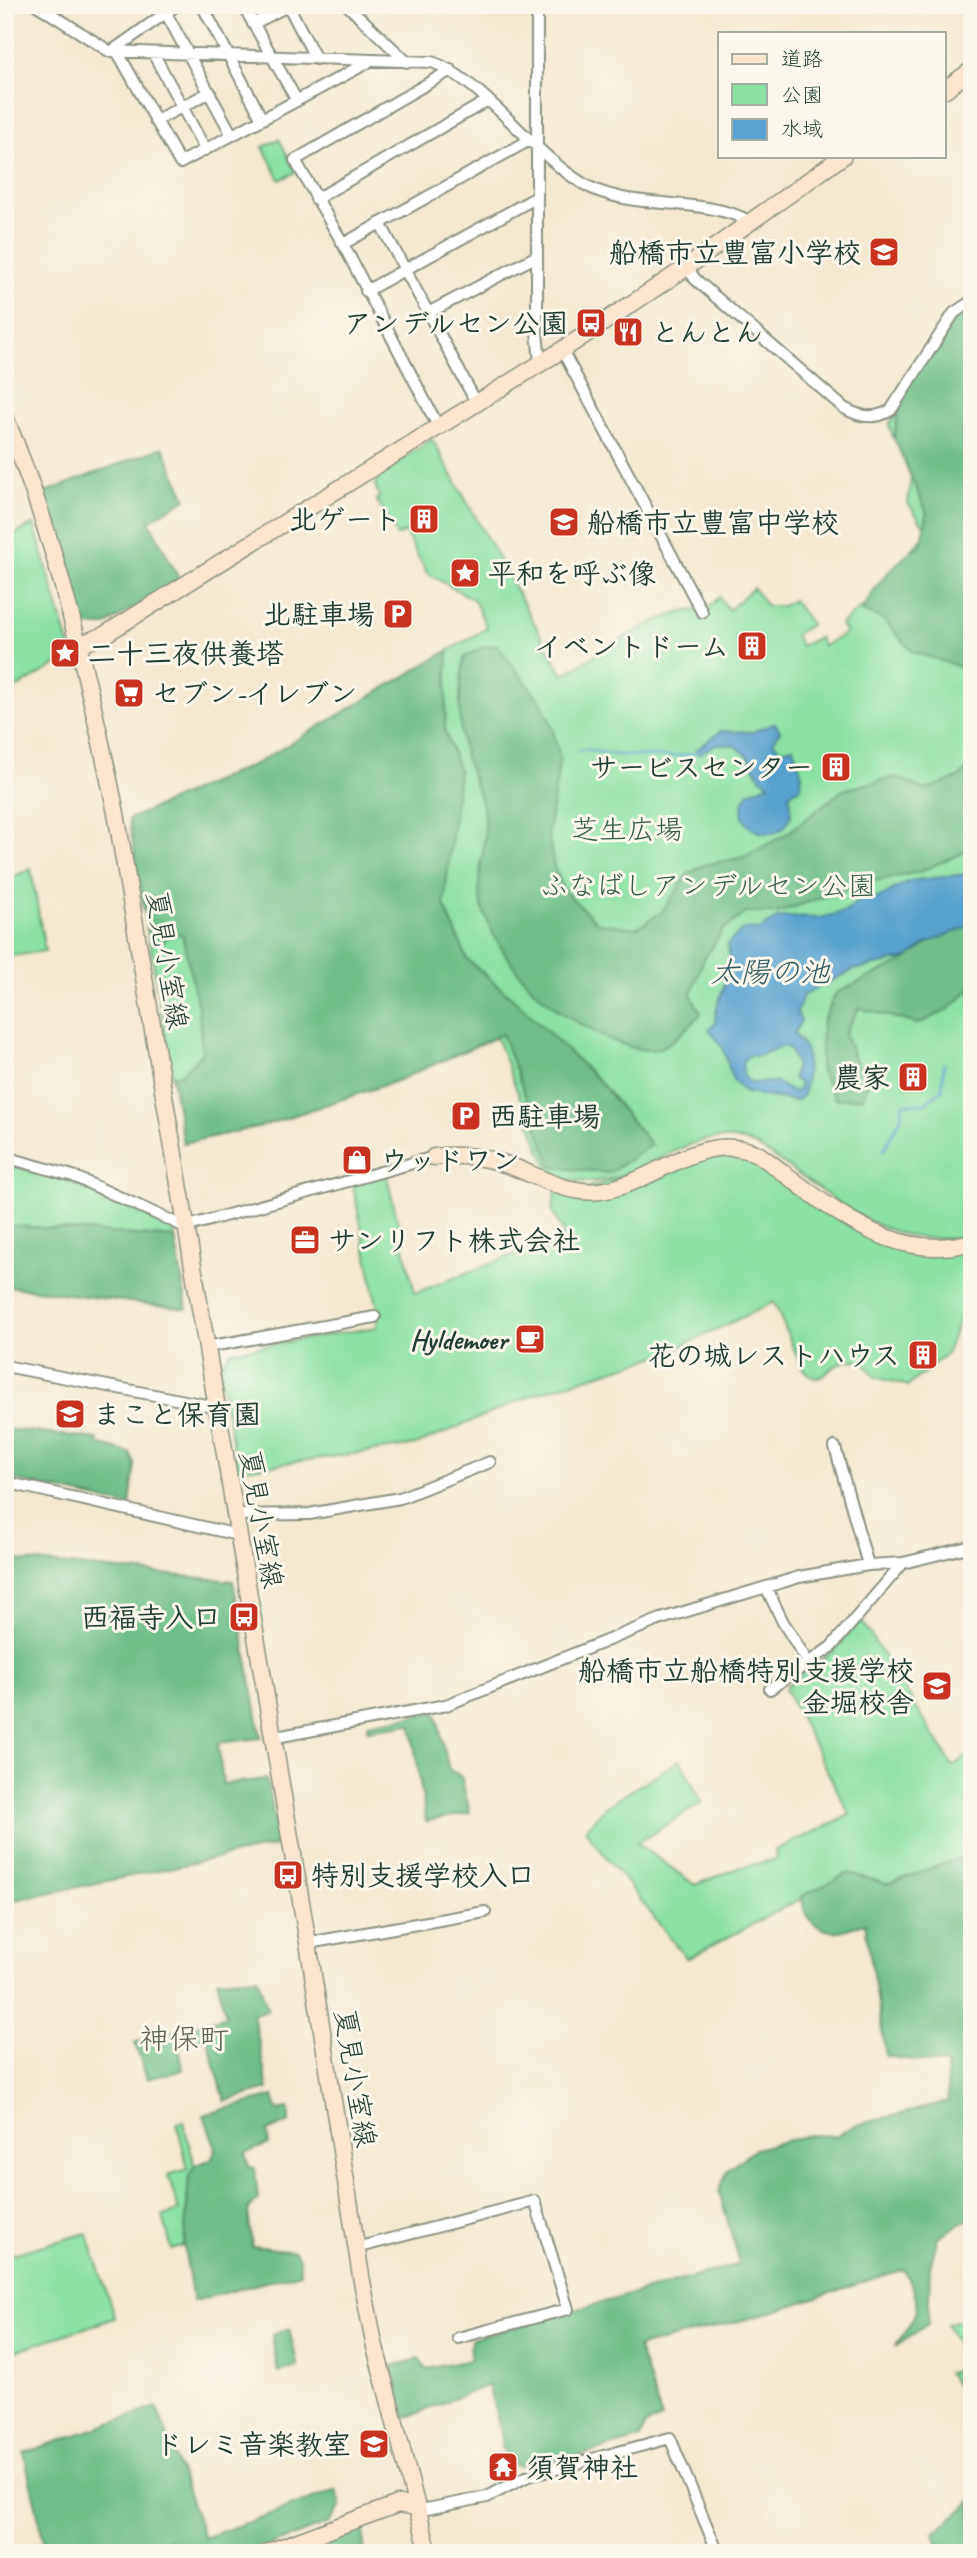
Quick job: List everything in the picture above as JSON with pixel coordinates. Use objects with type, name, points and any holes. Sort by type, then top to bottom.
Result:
[{"type":"main road","points":[[946,89],[972,70]]},
{"type":"main road","points":[[79,645],[104,635],[562,350],[687,267],[840,158]]},
{"type":"main road","name":"夏見小室線","points":[[5,416],[35,497],[79,645],[125,859],[271,1738],[308,1943],[356,2248],[374,2343],[429,2553]]},
{"type":"main road","points":[[434,1157],[459,1155],[485,1158],[567,1189],[600,1191],[621,1186],[705,1149],[744,1149],[758,1154],[844,1216],[877,1236],[923,1248],[972,1242]]},
{"type":"main road","points":[[266,2553],[398,2504],[416,2507]]},
{"type":"street","points":[[37,5],[101,48],[114,51],[432,62],[451,70],[532,143],[590,188],[663,203],[722,211],[749,221]]},
{"type":"street","points":[[114,51],[177,5]]},
{"type":"street","points":[[202,5],[262,119]]},
{"type":"street","points":[[243,5],[296,101]]},
{"type":"street","points":[[253,24],[289,5],[317,59]]},
{"type":"street","points":[[347,5],[407,62]]},
{"type":"street","points":[[522,5],[537,6],[532,143],[537,197],[540,363]]},
{"type":"street","points":[[166,13],[232,135]]},
{"type":"street","points":[[114,51],[177,162],[369,61]]},
{"type":"street","points":[[153,52],[205,149]]},
{"type":"street","points":[[438,426],[295,160],[451,70]]},
{"type":"street","points":[[155,121],[210,92]]},
{"type":"street","points":[[316,199],[487,101]]},
{"type":"street","points":[[342,244],[532,143]]},
{"type":"street","points":[[366,292],[537,197]]},
{"type":"street","points":[[380,223],[476,402]]},
{"type":"street","points":[[428,313],[537,256]]},
{"type":"street","points":[[687,267],[695,279],[844,408],[865,416],[883,415],[891,410],[954,313],[972,302]]},
{"type":"street","points":[[562,350],[702,612]]},
{"type":"street","points":[[5,1157],[73,1176],[185,1227],[434,1157]]},
{"type":"street","points":[[206,1347],[375,1317]]},
{"type":"street","points":[[5,1366],[216,1407]]},
{"type":"street","points":[[835,1447],[868,1565]]},
{"type":"street","points":[[234,1515],[309,1514],[400,1498],[490,1462]]},
{"type":"street","points":[[5,1482],[238,1535]]},
{"type":"street","points":[[271,1738],[446,1705],[661,1619],[799,1577],[868,1565],[902,1563],[972,1546]]},
{"type":"street","points":[[770,1689],[809,1664],[862,1614],[902,1563]]},
{"type":"street","points":[[766,1587],[809,1664]]},
{"type":"street","points":[[308,1943],[485,1912]]},
{"type":"street","points":[[356,2248],[535,2201],[568,2309],[458,2338]]},
{"type":"street","points":[[416,2507],[427,2509],[487,2497],[531,2475],[670,2438],[718,2553]]},
{"type":"green space","points":[[279,139],[296,172],[280,180],[263,147]]},
{"type":"green space","points":[[972,295],[972,679],[961,667],[913,652],[883,619],[862,611],[888,573],[922,543],[927,513],[894,438],[899,405],[931,340]]},
{"type":"green space","name":"ふなばしアンデルセン公園","points":[[972,309],[972,1235],[944,1239],[896,1232],[853,1212],[765,1151],[739,1140],[715,1139],[693,1144],[629,1173],[606,1180],[580,1182],[551,1176],[496,1037],[396,1081],[262,1126],[183,1143],[129,819],[257,763],[487,628],[474,600],[427,573],[405,532],[397,536],[376,499],[380,497],[375,486],[378,477],[432,439],[563,675],[612,644],[654,622],[674,614],[705,612],[719,597],[729,610],[753,588],[767,606],[783,606],[793,600],[811,624],[795,635],[801,646],[819,637],[823,646],[846,633],[841,624],[890,584],[890,574],[928,532],[908,503],[911,478],[905,461],[910,453],[893,438],[889,424]]},
{"type":"green space","points":[[163,447],[186,499],[149,521],[179,579],[105,626],[85,626],[80,619],[43,493]]},
{"type":"green space","points":[[34,524],[72,655],[5,695],[5,539]]},
{"type":"green space","points":[[497,645],[541,702],[551,724],[560,758],[548,833],[554,867],[565,892],[598,923],[636,928],[662,912],[688,874],[704,865],[744,857],[785,835],[843,790],[896,777],[925,790],[958,778],[972,765],[972,849],[919,872],[861,884],[777,913],[746,913],[723,930],[703,961],[691,995],[701,1013],[686,1029],[669,1044],[656,1049],[628,1046],[612,1040],[565,1014],[533,988],[515,968],[500,945],[483,910],[479,889],[485,836],[484,816],[463,748],[460,695],[464,658],[483,647]]},
{"type":"green space","points":[[448,651],[445,731],[459,771],[444,904],[467,959],[517,1002],[600,1082],[651,1145],[609,1173],[552,1167],[502,1034],[396,1081],[262,1126],[183,1143],[172,1075],[180,1075],[202,1053],[199,1012],[182,934],[172,934],[159,944],[149,940],[129,819],[257,763]]},
{"type":"green space","points":[[31,869],[45,951],[5,957],[5,880]]},
{"type":"green space","points":[[972,919],[972,987],[948,1010],[918,1024],[859,1008],[845,1033],[854,1058],[866,1078],[867,1087],[862,1098],[835,1099],[820,1069],[822,1023],[836,993],[900,963],[934,939]]},
{"type":"green space","points":[[706,1154],[743,1154],[865,1236],[972,1248],[972,1302],[965,1304],[947,1353],[908,1386],[875,1377],[861,1362],[854,1360],[840,1363],[818,1378],[812,1377],[801,1366],[774,1302],[667,1353],[538,1393],[416,1445],[237,1470],[219,1367],[231,1351],[377,1327],[378,1310],[352,1181],[386,1173],[415,1293],[565,1235],[552,1211],[556,1191],[566,1194]]},
{"type":"green space","points":[[12,1166],[70,1181],[174,1229],[175,1238],[5,1225],[5,1196]]},
{"type":"green space","points":[[5,1225],[175,1238],[187,1309],[5,1286]]},
{"type":"green space","points":[[5,1429],[98,1439],[98,1444],[130,1453],[135,1464],[130,1506],[5,1478]]},
{"type":"green space","points":[[5,1559],[233,1581],[261,1738],[218,1743],[223,1784],[266,1779],[280,1845],[5,1902]]},
{"type":"green space","points":[[861,1620],[953,1766],[972,1753],[972,1854],[887,1884],[849,1873],[687,1959],[585,1830],[605,1807],[680,1760],[702,1803],[637,1843],[695,1885],[739,1868],[777,1859],[775,1850],[850,1815],[785,1689],[834,1650]]},
{"type":"green space","points":[[436,1712],[449,1770],[461,1776],[470,1813],[426,1821],[411,1724],[367,1730],[367,1724]]},
{"type":"green space","points":[[972,1854],[972,2217],[938,2237],[930,2266],[928,2324],[895,2346],[914,2317],[916,2309],[914,2292],[904,2269],[762,2315],[638,2347],[662,2419],[645,2425],[640,2439],[537,2467],[514,2465],[501,2447],[501,2432],[488,2385],[406,2418],[392,2366],[419,2359],[426,2369],[470,2360],[471,2339],[740,2264],[719,2191],[728,2170],[755,2149],[809,2135],[837,2136],[853,2126],[948,2102],[946,2065],[886,2056],[865,1923],[838,1931],[817,1926],[805,1910],[802,1896],[849,1873],[887,1884]]},
{"type":"green space","points":[[257,1977],[268,2010],[253,2014],[268,2089],[225,2101],[207,2037],[179,2045],[183,2070],[147,2079],[135,2043],[226,2016],[217,1980]]},
{"type":"green space","points":[[273,2096],[277,2110],[289,2108],[289,2122],[267,2132],[269,2144],[245,2153],[249,2167],[255,2168],[258,2200],[248,2210],[252,2246],[295,2251],[300,2260],[300,2273],[193,2301],[184,2246],[189,2176],[195,2166],[211,2159],[216,2149],[204,2115]]},
{"type":"green space","points":[[183,2122],[195,2166],[189,2176],[184,2246],[172,2250],[163,2216],[179,2211],[168,2175],[188,2169],[177,2123]]},
{"type":"green space","points":[[87,2233],[115,2318],[5,2354],[5,2256]]},
{"type":"green space","points":[[957,2321],[972,2324],[972,2408],[947,2373],[969,2367],[947,2324]]},
{"type":"green space","points":[[289,2328],[298,2367],[278,2372],[272,2335]]},
{"type":"green space","points":[[157,2407],[204,2538],[337,2490],[341,2506],[329,2523],[250,2553],[177,2553],[170,2539],[137,2553],[11,2553],[44,2542],[24,2453]]},
{"type":"green space","points":[[972,2498],[972,2553],[943,2553],[934,2533],[970,2503]]},
{"type":"green space","points":[[364,2526],[364,2553],[290,2553]]},
{"type":"water","points":[[775,723],[780,731],[773,742],[781,750],[793,747],[802,775],[800,788],[789,794],[791,813],[785,826],[775,832],[763,833],[744,820],[742,808],[749,792],[769,784],[761,778],[747,755],[733,745],[716,744],[699,754],[696,750],[721,731],[752,732]]},
{"type":"water","name":"太陽の池","points":[[972,875],[972,925],[927,943],[908,958],[853,970],[803,995],[797,1013],[801,1021],[794,1033],[807,1056],[806,1082],[802,1097],[795,1101],[746,1093],[733,1081],[723,1048],[709,1029],[715,1023],[727,975],[727,944],[744,929],[759,930],[779,917],[820,918],[844,912],[860,900],[878,898],[909,881]],"holes":[[[783,1046],[789,1048],[796,1064],[793,1078],[800,1084],[797,1091],[792,1092],[776,1082],[751,1083],[744,1077],[742,1062],[749,1055],[758,1056]]]},
{"type":"waterway","points":[[578,751],[653,756],[680,756],[698,752]]},
{"type":"waterway","points":[[883,1151],[901,1118],[903,1104],[925,1103],[942,1090],[944,1064]]},
{"type":"place","name":"船橋市立豊富小学校","points":[[884,252]]},
{"type":"place","name":"アンデルセン公園","points":[[591,323]]},
{"type":"place","name":"とんとん","points":[[628,332]]},
{"type":"place","name":"北ゲート","points":[[424,519]]},
{"type":"place","name":"船橋市立豊富中学校","points":[[564,522]]},
{"type":"place","name":"平和を呼ぶ像","points":[[465,573]]},
{"type":"place","name":"北駐車場","points":[[398,614]]},
{"type":"place","name":"イベントドーム","points":[[752,646]]},
{"type":"place","name":"二十三夜供養塔","points":[[65,653]]},
{"type":"place","name":"セブン-イレブン","points":[[129,693]]},
{"type":"place","name":"サービスセンター","points":[[836,767]]},
{"type":"place","name":"農家","points":[[913,1077]]},
{"type":"place","name":"西駐車場","points":[[466,1116]]},
{"type":"place","name":"ウッドワン","points":[[357,1160]]},
{"type":"place","name":"サンリフト株式会社","points":[[305,1240]]},
{"type":"place","name":"Hyldemoer","points":[[530,1339]]},
{"type":"place","name":"花の城レストハウス","points":[[923,1355]]},
{"type":"place","name":"まこと保育園","points":[[70,1414]]},
{"type":"place","name":"西福寺入口","points":[[244,1617]]},
{"type":"place","name":"船橋市立船橋特別支援学校 金堀校舎","points":[[937,1686]]},
{"type":"place","name":"特別支援学校入口","points":[[288,1875]]},
{"type":"place","name":"ドレミ音楽教室","points":[[374,2444]]},
{"type":"place","name":"須賀神社","points":[[503,2467]]},
{"type":"district","name":"神保町","points":[[184,2039]]},
{"type":"park label","name":"芝生広場","points":[[627,829]]}]
